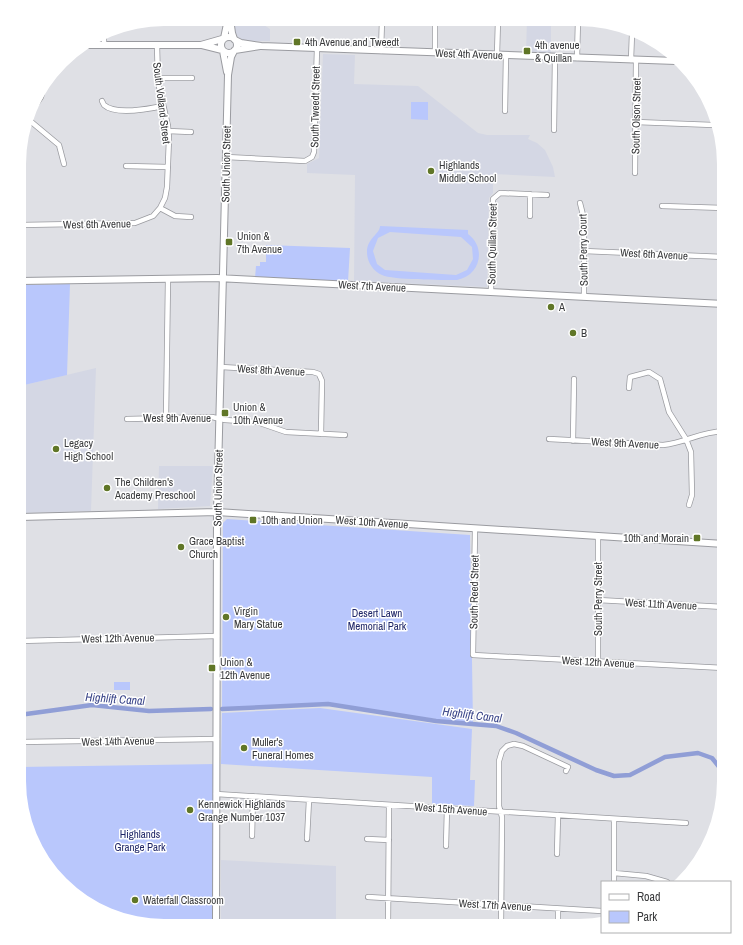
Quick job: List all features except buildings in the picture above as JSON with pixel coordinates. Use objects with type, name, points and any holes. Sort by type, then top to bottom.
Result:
[{"type":"main road","points":[[223,51],[220,44],[227,26]]},
{"type":"main road","points":[[201,45],[227,53],[234,51],[237,46],[231,26]]},
{"type":"main road","points":[[95,45],[201,45],[230,37],[234,39]]},
{"type":"main road","name":"West 4th Avenue","points":[[234,39],[241,43],[261,46],[671,61]]},
{"type":"main road","name":"West 4th Avenue","points":[[234,51],[261,46]]},
{"type":"main road","name":"South Union Street","points":[[223,51],[228,75]]},
{"type":"main road","name":"South Union Street","points":[[216,919],[217,512],[228,75],[234,51]]},
{"type":"main road","name":"West 7th Avenue","points":[[26,281],[223,278],[717,304]]},
{"type":"main road","name":"West 10th Avenue","points":[[26,517],[217,512],[717,544]]},
{"type":"street","points":[[381,51],[382,26]]},
{"type":"street","points":[[435,26],[435,53]]},
{"type":"street","points":[[497,55],[498,26]]},
{"type":"street","points":[[577,58],[578,26]]},
{"type":"street","name":"South Olson Street","points":[[632,37],[636,122],[635,173]]},
{"type":"street","points":[[104,40],[104,45]]},
{"type":"street","name":"South Volland Street","points":[[157,45],[157,78],[168,131],[167,193],[160,208]]},
{"type":"street","name":"South Tweedt Street","points":[[226,157],[305,161],[311,158],[314,152],[317,48]]},
{"type":"street","points":[[505,111],[506,55]]},
{"type":"street","points":[[554,130],[556,57]]},
{"type":"street","points":[[157,78],[192,78]]},
{"type":"street","points":[[102,101],[104,105],[112,109],[139,110],[163,106]]},
{"type":"street","points":[[636,122],[711,125]]},
{"type":"street","points":[[32,123],[59,145],[64,164]]},
{"type":"street","points":[[168,131],[191,132]]},
{"type":"street","points":[[126,166],[168,167]]},
{"type":"street","name":"South Quillan Street","points":[[491,292],[492,202],[494,196],[500,193],[530,194]]},
{"type":"street","points":[[530,216],[530,194],[547,195]]},
{"type":"street","name":"South Perry Court","points":[[580,203],[584,219],[584,297]]},
{"type":"street","points":[[662,206],[717,208]]},
{"type":"street","points":[[160,208],[175,216],[191,218]]},
{"type":"street","name":"West 6th Avenue","points":[[26,225],[135,224],[153,216],[160,208]]},
{"type":"street","name":"West 6th Avenue","points":[[584,251],[717,257]]},
{"type":"street","points":[[166,418],[168,279]]},
{"type":"street","name":"West 8th Avenue","points":[[221,367],[313,372],[320,375],[322,381],[321,434]]},
{"type":"street","points":[[629,388],[629,379],[632,375],[646,372],[658,376],[668,412],[690,447],[692,462],[692,495],[689,504]]},
{"type":"street","points":[[573,440],[574,379]]},
{"type":"street","name":"West 9th Avenue","points":[[127,419],[212,417],[257,422],[286,432],[344,435]]},
{"type":"street","name":"West 9th Avenue","points":[[549,439],[663,445],[704,433],[717,432]]},
{"type":"street","name":"South Reed Street","points":[[473,655],[475,529]]},
{"type":"street","name":"South Perry Street","points":[[598,536],[598,662]]},
{"type":"street","name":"West 11th Avenue","points":[[598,600],[717,607]]},
{"type":"street","name":"West 12th Avenue","points":[[26,641],[217,636]]},
{"type":"street","name":"West 12th Avenue","points":[[473,655],[717,668]]},
{"type":"street","name":"West 14th Avenue","points":[[26,742],[216,739]]},
{"type":"street","points":[[501,919],[502,817],[499,806],[499,761],[502,751],[507,746],[514,744],[523,746],[568,767],[566,771]]},
{"type":"street","name":"West 15th Avenue","points":[[216,794],[686,823]]},
{"type":"street","points":[[252,836],[253,796]]},
{"type":"street","points":[[308,839],[309,800]]},
{"type":"street","points":[[388,919],[389,805]]},
{"type":"street","points":[[446,846],[447,808]]},
{"type":"street","points":[[557,854],[558,815]]},
{"type":"street","points":[[614,819],[614,881]]},
{"type":"street","points":[[367,839],[389,840]]},
{"type":"street","points":[[614,873],[646,876],[664,881]]},
{"type":"street","name":"West 17th Avenue","points":[[368,897],[601,911]]},
{"type":"street","points":[[558,909],[558,919]]},
{"type":"shaded area","points":[[234,26],[266,26],[270,29],[270,41],[242,41],[239,39],[234,29]]},
{"type":"shaded area","points":[[527,26],[551,26],[551,53],[526,52]]},
{"type":"shaded area","name":"Highlands Middle School","points":[[323,54],[355,55],[354,84],[418,86],[478,133],[487,135],[530,135],[528,139],[537,143],[545,150],[553,167],[555,177],[493,174],[493,193],[489,198],[487,287],[354,281],[355,175],[307,173],[307,164],[319,158]]},
{"type":"shaded area","name":"Legacy High School","points":[[96,368],[91,511],[26,513],[26,385]]},
{"type":"shaded area","points":[[159,466],[213,466],[210,506],[158,509]]},
{"type":"shaded area","points":[[221,860],[336,866],[336,919],[221,919]]},
{"type":"green space","points":[[411,102],[428,102],[428,120],[411,119]]},
{"type":"green space","points":[[380,226],[468,230],[468,234],[478,247],[479,254],[476,267],[471,273],[457,280],[407,279],[382,275],[371,266],[367,252],[369,243]],"holes":[[[390,232],[461,237],[472,247],[473,259],[467,270],[456,275],[385,270],[377,264],[373,251],[378,238]]]},
{"type":"green space","points":[[266,245],[350,248],[348,282],[255,278],[256,266],[260,266],[260,262],[266,262]]},
{"type":"green space","points":[[70,284],[67,375],[26,385],[26,285]]},
{"type":"green space","name":"Desert Lawn Memorial Park","points":[[227,519],[470,535],[473,724],[326,704],[222,709],[223,523]]},
{"type":"green space","points":[[114,682],[130,682],[130,690],[114,690]]},
{"type":"green space","points":[[320,708],[472,729],[470,780],[475,780],[474,806],[432,804],[432,777],[221,764],[222,713]]},
{"type":"green space","name":"Highlands Grange Park","points":[[216,764],[216,919],[155,919],[128,914],[95,900],[66,879],[45,850],[37,834],[27,799],[26,767]]},
{"type":"waterway","name":"Highlift Canal","points":[[222,709],[328,704],[436,721],[496,726],[516,733],[596,770],[614,776],[630,775],[665,757],[698,753],[712,758],[717,764]]},
{"type":"waterway","name":"Highlift Canal","points":[[26,714],[92,705],[149,711],[211,709]]},
{"type":"place","name":"4th Avenue and Tweedt","points":[[297,42]]},
{"type":"place","name":"4th avenue & Quillan","points":[[527,51]]},
{"type":"place","name":"Highlands Middle School","points":[[431,171]]},
{"type":"place","name":"Union & 7th Avenue","points":[[229,242]]},
{"type":"place","name":"A","points":[[551,307]]},
{"type":"place","name":"B","points":[[573,333]]},
{"type":"place","name":"Union & 10th Avenue","points":[[225,413]]},
{"type":"place","name":"Legacy High School","points":[[56,449]]},
{"type":"place","name":"The Children's Academy Preschool","points":[[107,488]]},
{"type":"place","name":"10th and Union","points":[[253,520]]},
{"type":"place","name":"10th and Morain","points":[[697,538]]},
{"type":"place","name":"Grace Baptist Church","points":[[181,547]]},
{"type":"place","name":"Virgin Mary Statue","points":[[226,617]]},
{"type":"place","name":"Union & 12th Avenue","points":[[212,668]]},
{"type":"place","name":"Muller's Funeral Homes","points":[[244,748]]},
{"type":"place","name":"Kennewick Highlands Grange Number 1037","points":[[190,810]]},
{"type":"place","name":"Waterfall Classroom","points":[[135,900]]}]
